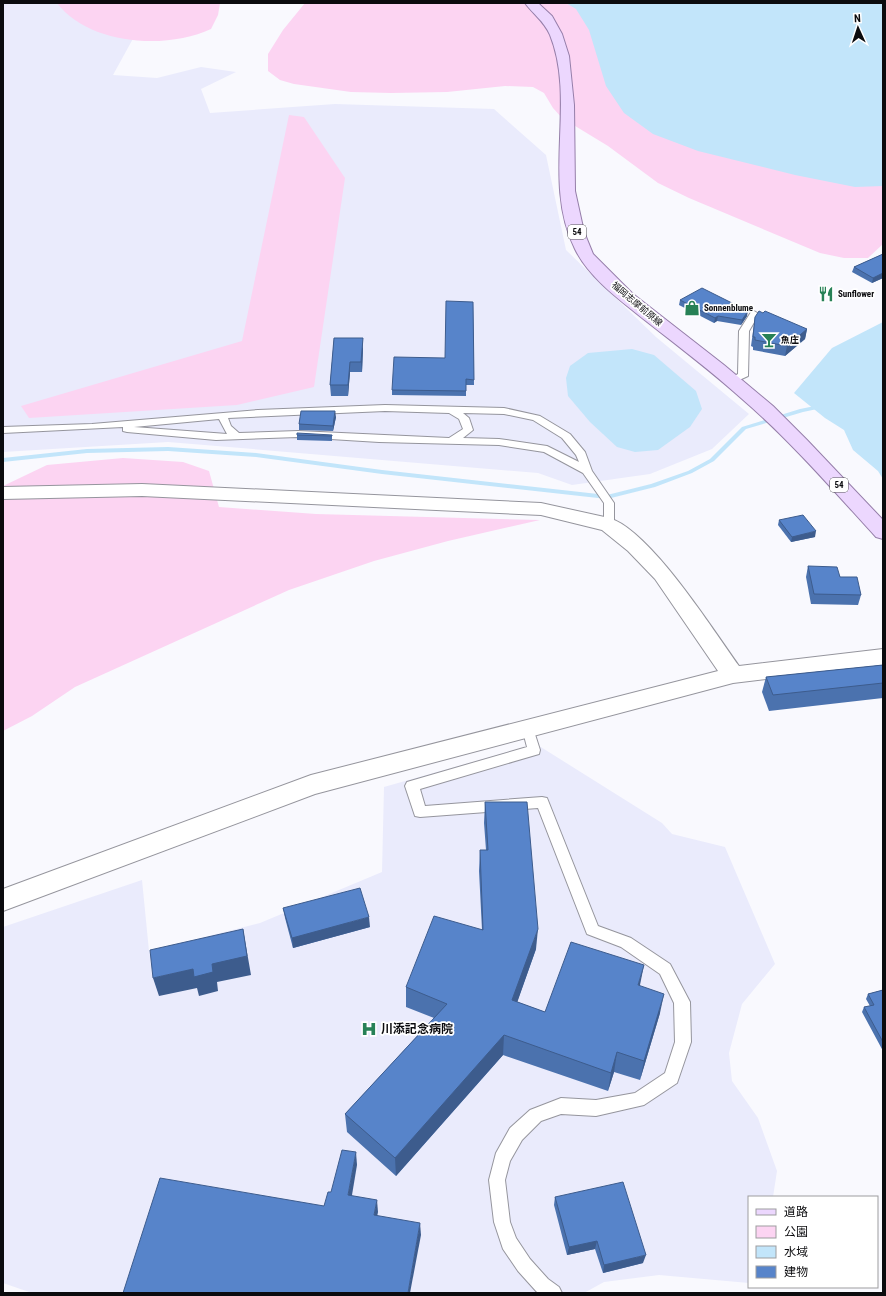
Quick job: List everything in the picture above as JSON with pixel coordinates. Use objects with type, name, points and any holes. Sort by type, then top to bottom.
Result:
[{"type":"main road","name":"福岡志摩前原線","points":[[531,3],[544,14],[554,28],[560,41],[567,94],[566,173],[573,218],[584,251],[610,282],[652,318],[732,380],[750,396],[795,440],[883,532]]},
{"type":"street","points":[[3,493],[142,490],[541,509],[609,525],[635,546],[662,574],[733,675]]},
{"type":"street","points":[[3,900],[311,785],[733,675],[883,657]]},
{"type":"lane","points":[[732,380],[743,376],[744,331],[754,314]]},
{"type":"lane","points":[[449,408],[464,418],[468,430],[451,441]]},
{"type":"lane","points":[[3,430],[92,427],[223,416],[377,409],[449,408],[504,411],[536,418],[566,436],[581,454],[587,471],[609,503],[609,525]]},
{"type":"lane","points":[[223,416],[224,422],[230,432],[238,437]]},
{"type":"lane","points":[[92,427],[238,437],[298,434],[379,439],[499,442],[547,449],[587,471]]},
{"type":"lane","points":[[528,728],[534,750],[412,786],[420,812],[542,802],[592,930],[626,942],[665,969],[682,1002],[683,1042],[671,1078],[638,1100],[596,1108],[561,1106],[536,1115],[516,1134],[502,1159],[497,1180],[502,1222],[509,1243],[524,1265],[542,1285],[552,1293]]},
{"type":"shaded area","points":[[3,3],[124,3],[146,15],[113,75],[157,78],[201,67],[236,72],[201,89],[210,113],[335,104],[494,109],[546,155],[566,250],[656,337],[749,414],[712,449],[650,474],[572,485],[538,473],[168,442],[3,452]]},
{"type":"shaded area","name":"川添記念病院","points":[[536,744],[662,823],[672,834],[725,847],[775,964],[742,1004],[729,1053],[732,1081],[758,1118],[777,1171],[773,1196],[748,1196],[748,1283],[659,1275],[604,1282],[584,1293],[32,1293],[3,1283],[3,927],[142,880],[149,951],[260,923],[382,872],[384,787]]},
{"type":"green space","points":[[57,3],[220,3],[218,15],[211,29],[193,36],[172,40],[151,41],[129,40],[88,28],[71,17]]},
{"type":"green space","points":[[305,3],[640,3],[883,146],[883,244],[868,258],[844,258],[820,253],[689,198],[658,183],[608,146],[562,118],[553,108],[544,93],[533,87],[505,86],[447,92],[351,92],[294,84],[280,80],[268,71],[268,54],[283,30]]},
{"type":"green space","points":[[289,115],[304,117],[345,178],[314,387],[237,405],[29,418],[21,406],[242,341]]},
{"type":"green space","points":[[123,458],[183,462],[209,471],[219,507],[316,514],[540,520],[448,541],[374,561],[289,590],[75,687],[32,716],[3,731],[3,486],[47,465]]},
{"type":"water","points":[[566,3],[883,3],[883,186],[855,187],[795,175],[698,151],[653,134],[624,113],[606,86],[589,30],[576,9]]},
{"type":"water","points":[[883,322],[883,479],[878,471],[853,450],[844,430],[825,418],[794,393],[832,348]]},
{"type":"water","points":[[632,349],[654,355],[696,391],[702,409],[690,427],[658,450],[635,452],[617,447],[590,422],[568,396],[566,378],[570,366],[588,353]]},
{"type":"building","points":[[883,254],[883,273],[873,278],[854,267]]},
{"type":"building","points":[[702,288],[748,311],[742,320],[718,316],[715,318],[680,300]]},
{"type":"building","points":[[446,301],[473,302],[474,380],[466,379],[466,391],[392,390],[394,357],[445,358]]},
{"type":"building","points":[[759,311],[763,313],[765,311],[807,329],[787,346],[755,340],[755,337],[753,337],[755,317]]},
{"type":"building","points":[[334,338],[363,338],[361,362],[350,362],[348,385],[330,385]]},
{"type":"building","points":[[301,411],[335,411],[333,426],[299,424]]},
{"type":"building","points":[[297,433],[332,435],[332,436],[297,435]]},
{"type":"building","points":[[803,515],[816,531],[792,537],[779,520]]},
{"type":"building","points":[[808,566],[837,567],[840,577],[857,577],[861,595],[814,594]]},
{"type":"building","points":[[883,665],[883,683],[773,695],[766,677]]},
{"type":"building","points":[[485,802],[527,802],[538,929],[512,1000],[545,1012],[571,942],[644,965],[638,985],[664,994],[644,1061],[617,1052],[611,1073],[504,1035],[395,1158],[345,1114],[447,1004],[406,987],[434,916],[483,930],[480,850],[488,850]]},
{"type":"building","points":[[360,888],[369,917],[292,938],[283,908]]},
{"type":"building","points":[[243,929],[247,956],[212,964],[213,972],[194,977],[193,969],[153,978],[150,950]]},
{"type":"building","points":[[883,990],[883,1042],[864,1007],[874,1005],[868,994]]},
{"type":"building","points":[[342,1150],[356,1152],[348,1195],[377,1200],[374,1215],[420,1223],[408,1293],[123,1293],[160,1178],[324,1206],[328,1192],[331,1192]]},
{"type":"building","points":[[623,1182],[646,1255],[604,1265],[597,1241],[569,1247],[555,1197]]},
{"type":"waterway","points":[[3,460],[87,451],[168,449],[256,455],[382,472],[607,497],[653,486],[690,472],[712,460],[744,428],[802,410],[820,407]]},
{"type":"place","name":"Sunflower","points":[[826,294]]},
{"type":"place","name":"Sonnenblume","points":[[692,308]]},
{"type":"place","name":"魚庄","points":[[769,340]]},
{"type":"place","name":"川添記念病院","points":[[369,1029]]}]
